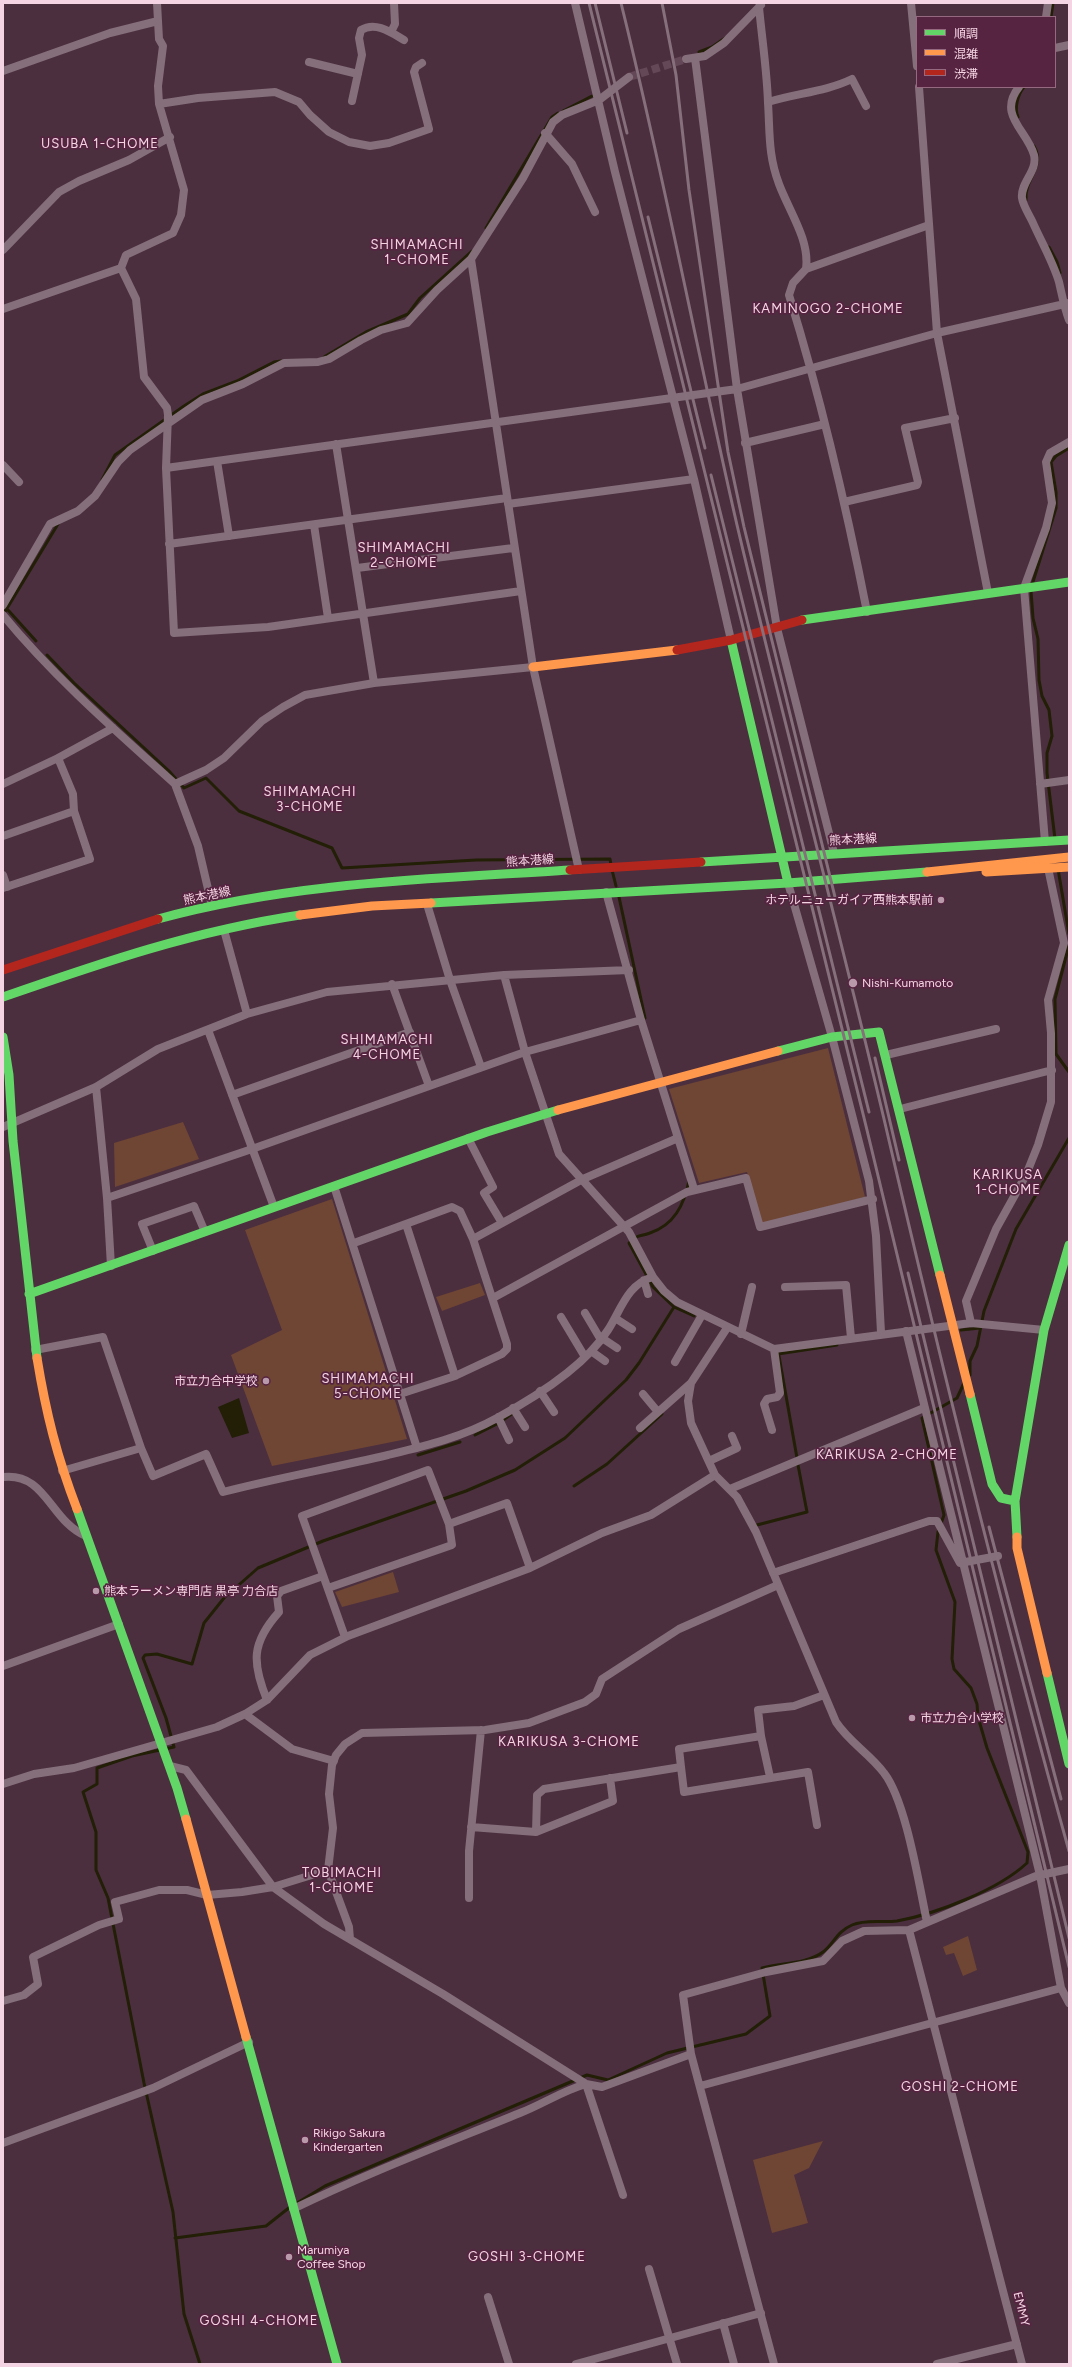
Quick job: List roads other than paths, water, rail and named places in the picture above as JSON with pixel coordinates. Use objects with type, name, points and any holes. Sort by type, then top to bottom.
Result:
[{"type":"street","points":[[157,3],[159,39],[163,46],[158,86],[159,104],[170,137],[184,190],[181,215],[173,234],[126,255],[121,268],[136,299],[144,377],[167,408],[166,468],[174,633],[268,627],[364,612],[521,591]]},
{"type":"street","points":[[391,32],[395,24],[394,3]]},
{"type":"street","points":[[575,3],[615,172],[694,479],[788,883],[832,1037],[873,1199],[881,1333]]},
{"type":"street","points":[[911,3],[916,56]]},
{"type":"street","points":[[1046,16],[1048,3]]},
{"type":"street","points":[[686,59],[705,56],[724,43],[761,5]]},
{"type":"street","points":[[761,5],[768,102],[770,156],[779,183],[805,244],[807,259],[806,269]]},
{"type":"street","points":[[3,71],[110,33],[158,21]]},
{"type":"street","points":[[352,101],[362,55],[360,38],[362,30],[381,27],[404,40]]},
{"type":"street","points":[[1056,48],[1069,44]]},
{"type":"street","points":[[695,58],[737,389],[777,628],[834,853]]},
{"type":"street","points":[[309,62],[358,74]]},
{"type":"street","points":[[159,104],[212,97],[275,92],[299,102],[310,115],[329,132],[349,142],[370,146],[389,143],[429,129],[414,72],[416,67],[422,64]]},
{"type":"street","points":[[3,605],[50,524],[78,511],[95,496],[118,462],[130,450],[168,419],[202,400],[243,384],[274,367],[284,363],[318,362],[329,359],[360,340],[381,330],[408,322],[437,290],[471,259],[523,178],[545,133],[553,122],[562,115],[598,100],[629,77]]},
{"type":"street","points":[[768,102],[793,94],[834,88],[852,79],[866,106]]},
{"type":"street","points":[[919,88],[937,333],[955,418],[988,593]]},
{"type":"street","points":[[1018,88],[1012,95],[1010,108],[1017,126],[1032,148],[1034,164],[1024,187],[1022,199],[1059,282],[1066,303],[1069,320]]},
{"type":"street","points":[[545,133],[572,164],[595,212]]},
{"type":"street","points":[[3,250],[59,192],[79,181],[129,160],[170,137]]},
{"type":"street","points":[[867,612],[844,502],[825,424],[811,367],[789,294],[793,283],[806,269],[929,225]]},
{"type":"street","points":[[471,259],[496,422],[513,548],[533,667],[579,870]]},
{"type":"street","points":[[3,309],[121,268]]},
{"type":"street","points":[[166,468],[674,399],[737,389],[811,367],[937,333],[1066,303]]},
{"type":"street","points":[[844,502],[916,485],[918,482],[905,428],[955,418]]},
{"type":"street","points":[[745,443],[825,424]]},
{"type":"street","points":[[1045,842],[1024,588],[1042,541],[1052,503],[1046,462],[1050,453],[1069,442]]},
{"type":"street","points":[[336,444],[364,612],[374,683]]},
{"type":"street","points":[[217,461],[229,536]]},
{"type":"street","points":[[3,465],[19,482]]},
{"type":"street","points":[[170,544],[694,479]]},
{"type":"street","points":[[314,525],[328,618]]},
{"type":"street","points":[[357,568],[513,548]]},
{"type":"street","points":[[175,784],[206,770],[224,758],[262,721],[300,698],[374,683],[533,667],[678,650],[731,640],[804,620],[1069,582]]},
{"type":"street","points":[[3,615],[30,648],[113,728],[175,784],[198,846],[212,906]]},
{"type":"street","points":[[3,784],[58,758],[113,728]]},
{"type":"street","points":[[3,875],[5,888],[90,859],[74,811],[73,794],[58,758]]},
{"type":"street","points":[[1040,784],[1069,780]]},
{"type":"street","points":[[3,836],[74,811]]},
{"type":"street","name":"熊本港線","points":[[3,970],[118,932],[212,906],[320,888],[365,883],[782,856],[1069,840]]},
{"type":"street","points":[[3,997],[140,950],[274,919],[323,912],[606,892],[788,883],[967,869],[992,864],[1069,857]]},
{"type":"street","points":[[967,869],[990,872],[1069,867]]},
{"type":"street","points":[[971,1323],[966,1301],[996,1229],[1026,1176],[1038,1145],[1051,1102],[1051,1033],[1048,1000],[1064,943],[1048,868]]},
{"type":"street","points":[[606,892],[641,1020],[694,1189]]},
{"type":"street","points":[[427,904],[450,980],[481,1067]]},
{"type":"street","points":[[224,930],[247,1014]]},
{"type":"street","points":[[3,1126],[13,1124],[96,1087],[158,1049],[247,1014],[326,992],[392,984],[504,974],[628,970]]},
{"type":"street","points":[[504,974],[525,1052],[559,1154],[623,1225],[653,1277],[670,1296],[727,1328],[774,1349],[881,1333],[971,1323],[1044,1330]]},
{"type":"street","points":[[392,984],[429,1086]]},
{"type":"street","points":[[107,1198],[252,1149],[525,1052],[641,1020]]},
{"type":"street","points":[[886,1055],[996,1029]]},
{"type":"street","points":[[208,1030],[274,1207]]},
{"type":"street","points":[[29,1294],[468,1138],[545,1114],[832,1037],[873,1031],[879,1032],[900,1109],[992,1484],[1001,1498],[1015,1501]]},
{"type":"street","points":[[232,1095],[410,1032]]},
{"type":"street","points":[[3,1037],[35,1350],[46,1415],[62,1471],[170,1766],[249,2042],[293,2209],[337,2364]]},
{"type":"street","points":[[900,1109],[1052,1070]]},
{"type":"street","points":[[96,1087],[107,1198],[111,1266]]},
{"type":"street","points":[[468,1138],[493,1187],[484,1193],[502,1223]]},
{"type":"street","points":[[473,1239],[583,1179],[678,1138]]},
{"type":"street","points":[[493,1298],[623,1225],[694,1189],[746,1178],[760,1226],[873,1199]]},
{"type":"street","points":[[334,1186],[354,1243],[417,1448]]},
{"type":"street","points":[[153,1251],[142,1224],[194,1206],[205,1232]]},
{"type":"street","points":[[354,1243],[452,1207],[460,1211],[473,1239],[493,1298],[507,1349],[502,1354],[455,1376],[400,1394]]},
{"type":"street","points":[[406,1224],[455,1376]]},
{"type":"street","points":[[1069,1245],[1044,1330],[1015,1501],[1017,1548],[1069,1764]]},
{"type":"street","points":[[35,1350],[103,1338],[141,1448],[153,1476],[206,1454],[223,1492],[275,1478],[441,1442],[498,1417],[540,1391],[585,1356],[601,1339],[631,1290],[644,1280],[653,1277]]},
{"type":"street","points":[[644,1280],[648,1294]]},
{"type":"street","points":[[786,1287],[846,1285],[851,1338]]},
{"type":"street","points":[[741,1334],[752,1287]]},
{"type":"street","points":[[584,1313],[601,1339],[617,1348]]},
{"type":"street","points":[[675,1362],[702,1315]]},
{"type":"street","points":[[561,1317],[585,1356]]},
{"type":"street","points":[[615,1318],[632,1329]]},
{"type":"street","points":[[640,1428],[691,1383],[727,1328]]},
{"type":"street","points":[[906,1331],[924,1408],[965,1564],[991,1682],[1040,1875],[1062,1988],[1069,2003]]},
{"type":"street","points":[[772,1430],[764,1404],[767,1399],[777,1397],[780,1393],[774,1349]]},
{"type":"street","points":[[591,1350],[605,1361]]},
{"type":"street","points":[[691,1383],[689,1413],[694,1432],[715,1475],[737,1497],[756,1532],[836,1722],[845,1736],[884,1772],[892,1786],[913,1856],[927,1922]]},
{"type":"street","points":[[540,1391],[554,1412]]},
{"type":"street","points":[[642,1394],[658,1412]]},
{"type":"street","points":[[514,1408],[525,1427]]},
{"type":"street","points":[[730,1489],[924,1408]]},
{"type":"street","points":[[498,1417],[509,1440]]},
{"type":"street","points":[[709,1461],[737,1448],[732,1436]]},
{"type":"street","points":[[62,1471],[141,1448]]},
{"type":"street","points":[[328,1588],[452,1545],[448,1524],[428,1470],[302,1516],[345,1637]]},
{"type":"street","points":[[3,1784],[34,1774],[74,1768],[217,1727],[245,1714],[267,1700],[308,1656],[345,1637],[530,1568],[602,1533],[656,1512],[715,1475]]},
{"type":"street","points":[[3,1477],[23,1477],[37,1487],[63,1520],[77,1532],[86,1536]]},
{"type":"street","points":[[448,1524],[507,1503],[530,1568]]},
{"type":"street","points":[[773,1573],[929,1521],[937,1521],[960,1563],[965,1564],[998,1556]]},
{"type":"street","points":[[267,1700],[256,1661],[259,1641],[264,1628],[278,1612],[277,1596],[281,1590],[323,1576]]},
{"type":"street","points":[[350,1939],[349,1927],[328,1870],[334,1828],[329,1794],[334,1761],[345,1744],[362,1733],[481,1730],[529,1723],[585,1702],[596,1694],[602,1679],[606,1675],[679,1629],[778,1585]]},
{"type":"street","points":[[3,1666],[119,1624]]},
{"type":"street","points":[[770,1777],[761,1736],[758,1710],[794,1706],[824,1695]]},
{"type":"street","points":[[245,1714],[292,1749],[334,1761]]},
{"type":"street","points":[[470,1898],[472,1827],[481,1730]]},
{"type":"street","points":[[761,1736],[678,1749],[684,1792],[808,1772],[817,1825]]},
{"type":"street","points":[[170,1766],[186,1770],[272,1888],[324,1924],[461,2005],[586,2084],[602,2087],[691,2054]]},
{"type":"street","points":[[536,1832],[537,1796],[544,1789],[681,1767]]},
{"type":"street","points":[[472,1827],[536,1832],[613,1801],[610,1778]]},
{"type":"street","points":[[774,2364],[691,2054],[683,1995],[766,1972],[823,1961],[842,1941],[864,1931],[909,1930],[1040,1875],[1069,1869]]},
{"type":"street","points":[[3,2001],[24,1995],[38,1984],[33,1957],[99,1925],[119,1919],[115,1902],[159,1890],[187,1890],[207,1895],[272,1888],[328,1870]]},
{"type":"street","name":"EMMY","points":[[909,1930],[1022,2364]]},
{"type":"street","points":[[700,2086],[1062,1988]]},
{"type":"street","points":[[3,2143],[153,2088],[249,2042]]},
{"type":"street","points":[[586,2084],[623,2195]]},
{"type":"street","points":[[293,2209],[357,2178],[522,2113],[566,2090],[586,2084]]},
{"type":"street","points":[[649,2269],[671,2338],[677,2364]]},
{"type":"street","points":[[488,2297],[509,2364]]},
{"type":"street","points":[[576,2364],[761,2313]]},
{"type":"street","points":[[723,2323],[734,2364]]},
{"type":"street","points":[[937,2364],[1017,2344]]},
{"type":"waterway","points":[[1051,16],[1053,3]]},
{"type":"waterway","points":[[699,52],[712,47],[725,38]]},
{"type":"waterway","points":[[1018,117],[1016,110],[1017,101],[1023,88]]},
{"type":"waterway","points":[[563,111],[592,96]]},
{"type":"waterway","points":[[486,228],[552,117],[558,113]]},
{"type":"waterway","points":[[1026,200],[1028,186],[1038,160],[1034,146]]},
{"type":"waterway","points":[[1049,247],[1057,262],[1060,273]]},
{"type":"waterway","points":[[324,357],[366,332],[408,314],[420,298],[472,251]]},
{"type":"waterway","points":[[102,480],[115,455],[184,406],[203,394],[237,381],[274,362],[281,361]]},
{"type":"waterway","points":[[1032,585],[1056,508],[1056,492],[1051,462],[1056,456],[1069,448]]},
{"type":"waterway","points":[[3,615],[58,524]]},
{"type":"waterway","points":[[1031,591],[1033,618],[1038,639],[1039,680],[1042,696],[1049,710],[1052,736],[1047,753],[1047,773],[1055,839]]},
{"type":"waterway","points":[[8,610],[36,641]]},
{"type":"waterway","points":[[47,655],[74,683],[169,771],[184,788],[206,778],[239,811],[332,848],[342,868],[476,860],[610,859],[611,865]]},
{"type":"waterway","points":[[1058,869],[1069,934]]},
{"type":"waterway","points":[[612,870],[616,886]]},
{"type":"waterway","points":[[619,897],[645,1018]]},
{"type":"waterway","points":[[1069,945],[1055,999],[1056,1054],[1069,1072]]},
{"type":"waterway","points":[[970,1375],[970,1361],[977,1346],[984,1311],[1016,1229],[1069,1138]]},
{"type":"waterway","points":[[200,2364],[184,2314],[173,2212],[144,2083],[108,1898],[96,1870],[96,1832],[83,1792],[97,1784],[97,1768],[132,1756],[174,1747],[166,1718],[143,1658],[145,1655],[157,1654],[192,1664],[204,1623],[224,1598],[258,1568],[323,1541],[466,1491],[515,1470],[565,1438],[626,1380],[639,1363],[674,1307],[653,1287],[629,1243],[637,1237],[650,1233],[666,1225],[672,1219],[681,1206],[689,1181]]},
{"type":"waterway","points":[[674,1307],[694,1316]]},
{"type":"waterway","points":[[961,1330],[980,1328]]},
{"type":"waterway","points":[[778,1354],[837,1345]]},
{"type":"waterway","points":[[779,1356],[797,1458]]},
{"type":"waterway","points":[[297,2203],[325,2186],[587,2075],[608,2080],[667,2053],[746,2034],[770,2016],[762,1968],[801,1961],[817,1956],[827,1949],[842,1931],[857,1923],[891,1922],[913,1918],[966,1900],[1015,1873],[1027,1863],[1028,1852],[987,1748],[978,1717],[977,1704],[971,1688],[954,1669],[952,1659],[955,1602],[936,1550],[938,1532],[944,1515],[922,1418],[957,1398],[964,1383]]},
{"type":"waterway","points":[[503,1420],[513,1413]]},
{"type":"waterway","points":[[574,1486],[607,1464],[662,1414]]},
{"type":"waterway","points":[[475,1435],[497,1424]]},
{"type":"waterway","points":[[418,1455],[460,1442]]},
{"type":"waterway","points":[[757,1525],[807,1512],[798,1465]]},
{"type":"waterway","points":[[175,2238],[266,2226],[290,2207]]},
{"type":"tunnel","points":[[629,77],[686,59]]},
{"type":"railway","points":[[589,3],[866,1126],[1069,1967]]},
{"type":"railway","points":[[595,3],[627,133]]},
{"type":"railway","points":[[621,3],[652,133],[722,460],[755,600],[866,1045],[972,1486],[1019,1669],[1069,1851]]},
{"type":"railway","points":[[662,3],[676,75],[689,190],[728,452],[744,527],[835,897]]},
{"type":"railway","points":[[648,217],[705,448]]},
{"type":"railway","points":[[711,475],[869,1112]]},
{"type":"railway","points":[[875,1058],[899,1160]]},
{"type":"railway","points":[[908,1273],[1069,1938]]},
{"type":"railway","points":[[989,1527],[1061,1799]]},
{"type":"place","name":"ホテルニューガイア西熊本駅前","points":[[941,900]]},
{"type":"place","name":"Nishi-Kumamoto","points":[[853,983]]},
{"type":"place","name":"市立力合中学校","points":[[266,1381]]},
{"type":"place","name":"熊本ラーメン専門店 黒亭 力合店","points":[[96,1591]]},
{"type":"place","name":"市立力合小学校","points":[[912,1718]]},
{"type":"place","name":"Rikigo Sakura Kindergarten","points":[[305,2140]]},
{"type":"place","name":"Marumiya Coffee Shop","points":[[289,2257]]},
{"type":"district","name":"USUBA 1-CHOME","points":[[100,144]]},
{"type":"district","name":"SHIMAMACHI 1-CHOME","points":[[417,252]]},
{"type":"district","name":"KAMINOGO 2-CHOME","points":[[828,309]]},
{"type":"district","name":"SHIMAMACHI 2-CHOME","points":[[404,556]]},
{"type":"district","name":"SHIMAMACHI 3-CHOME","points":[[310,800]]},
{"type":"district","name":"SHIMAMACHI 4-CHOME","points":[[387,1048]]},
{"type":"district","name":"KARIKUSA 1-CHOME","points":[[1008,1182]]},
{"type":"district","name":"SHIMAMACHI 5-CHOME","points":[[368,1386]]},
{"type":"district","name":"KARIKUSA 2-CHOME","points":[[887,1455]]},
{"type":"district","name":"KARIKUSA 3-CHOME","points":[[569,1742]]},
{"type":"district","name":"TOBIMACHI 1-CHOME","points":[[342,1880]]},
{"type":"district","name":"GOSHI 2-CHOME","points":[[960,2087]]},
{"type":"district","name":"GOSHI 3-CHOME","points":[[527,2257]]},
{"type":"district","name":"GOSHI 4-CHOME","points":[[259,2321]]}]
